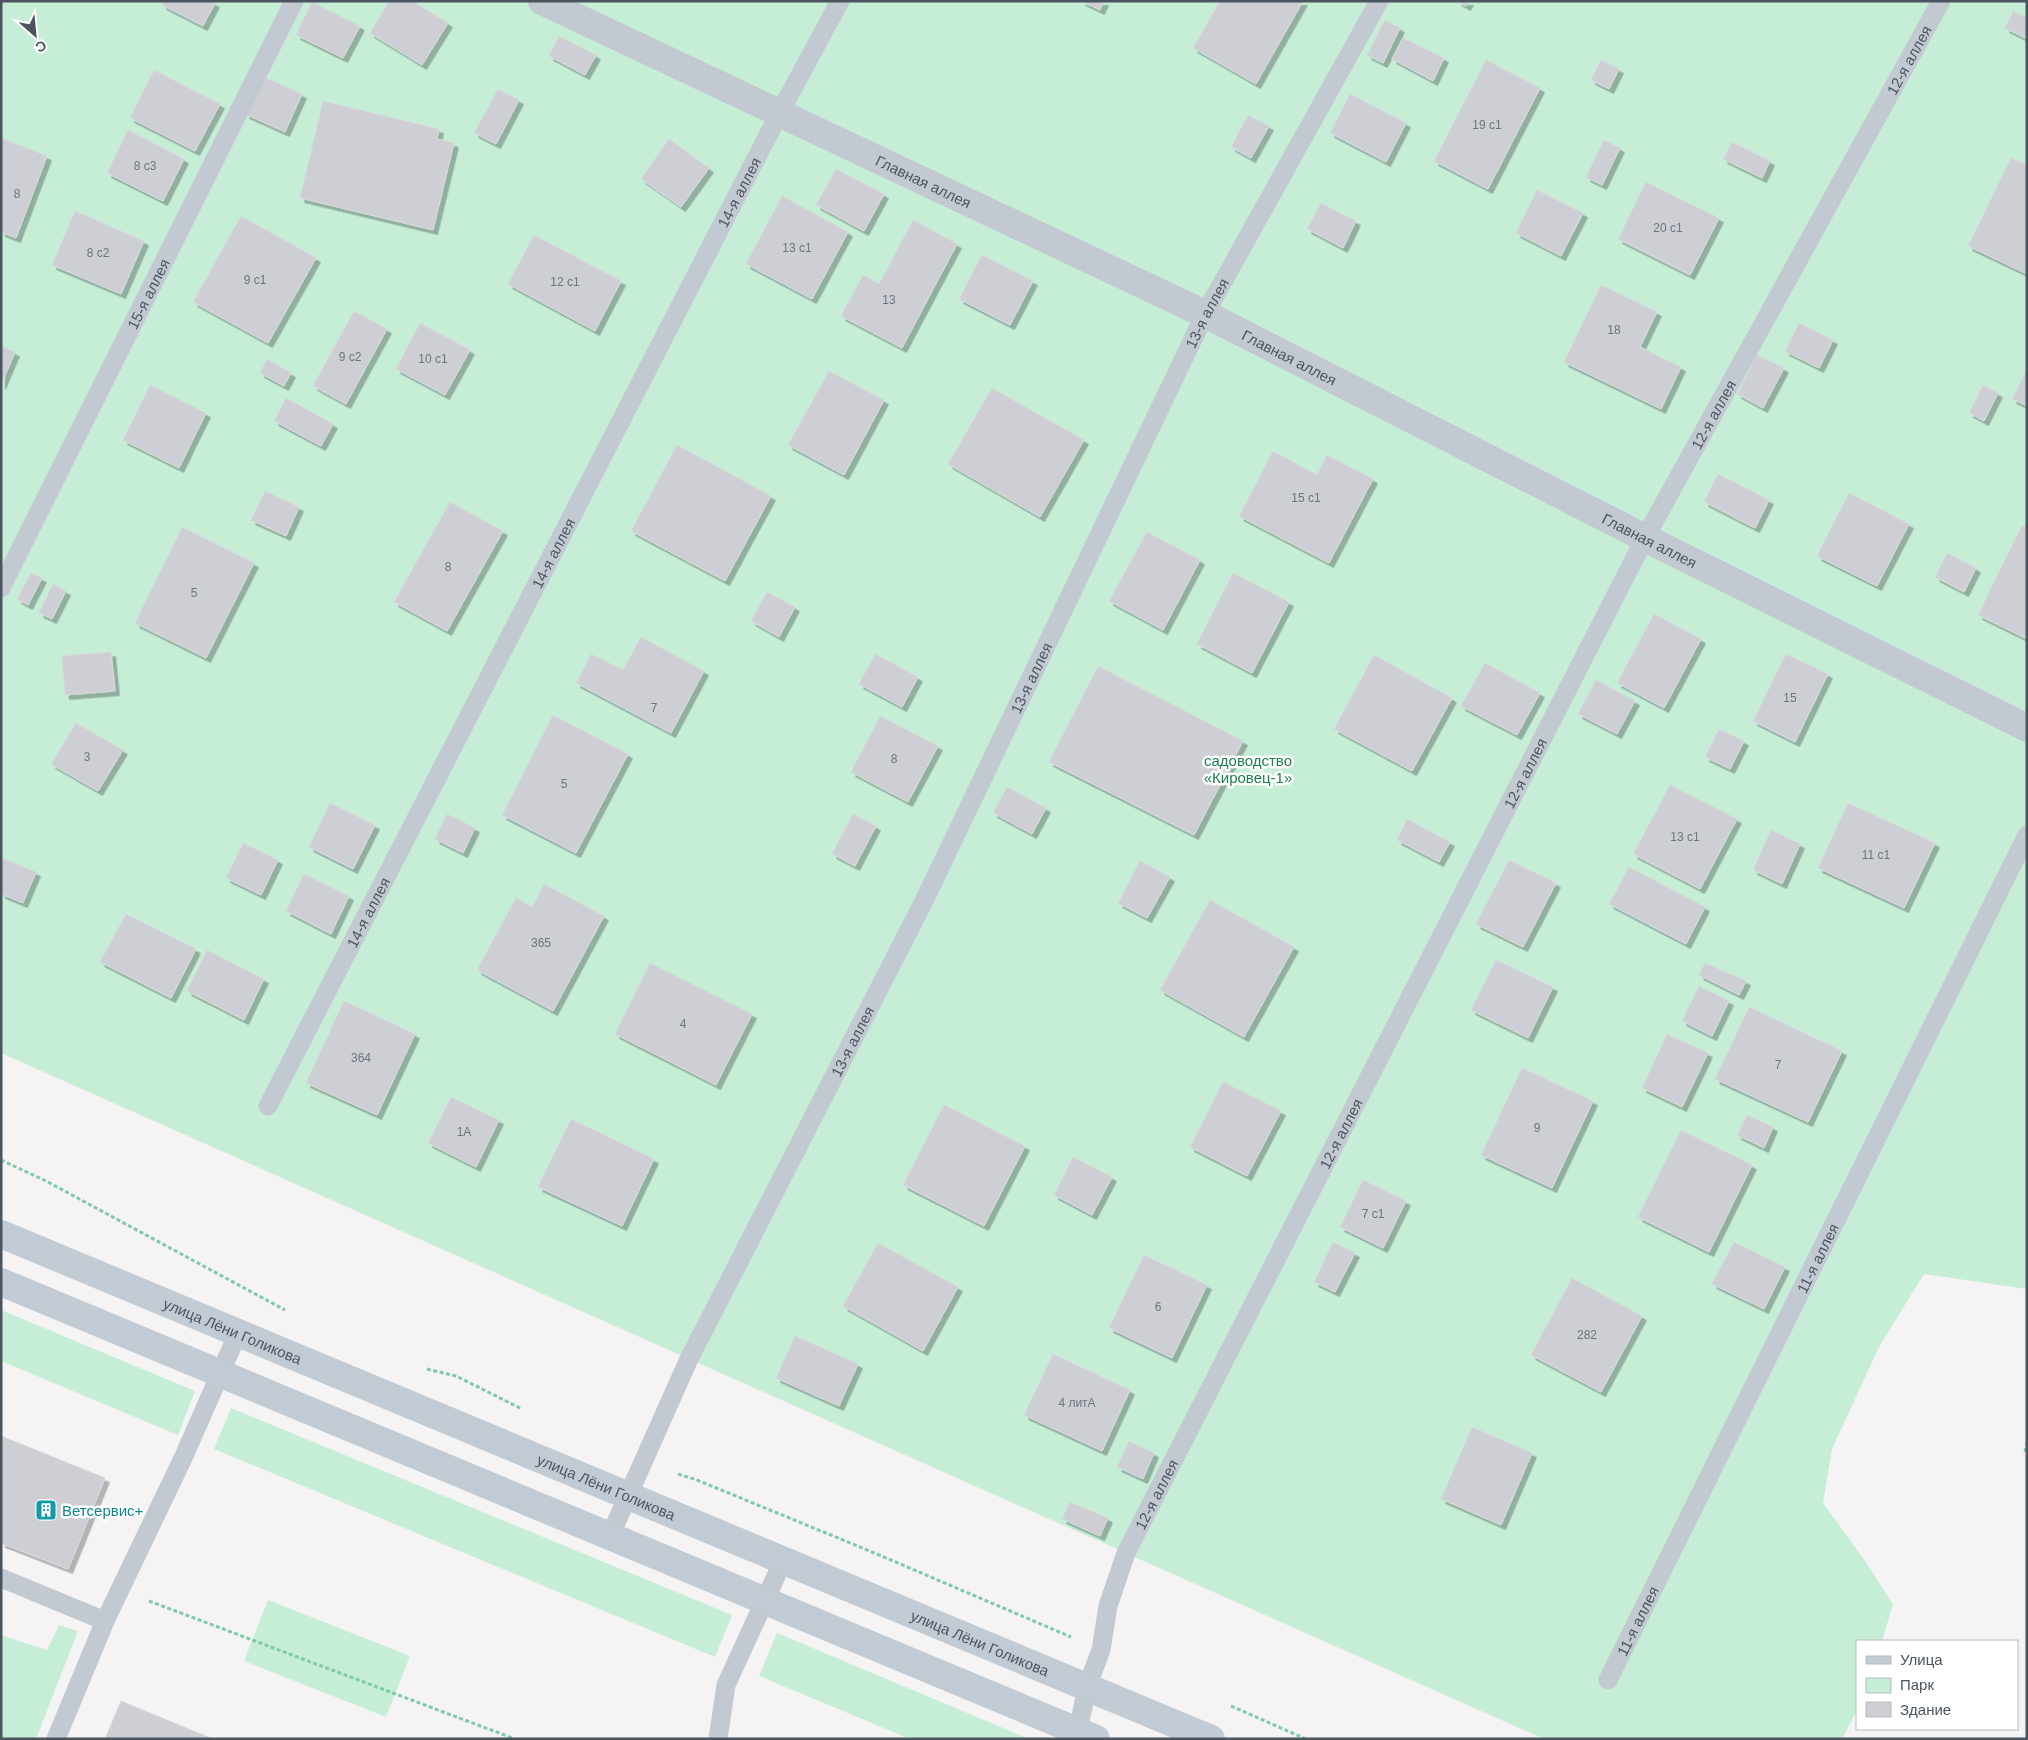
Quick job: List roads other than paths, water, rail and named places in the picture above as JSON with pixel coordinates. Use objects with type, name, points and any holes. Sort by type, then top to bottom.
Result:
[{"type":"street","name":"Главная аллея","points":[[542,1],[1205,314],[1645,538],[2027,728]]},
{"type":"street","name":"улица Лёни Голикова","points":[[1,1234],[1211,1739]]},
{"type":"street","points":[[1,1282],[1087,1735]]},
{"type":"lane","name":"15-я аллея","points":[[1,588],[294,1]]},
{"type":"lane","name":"14-я аллея","points":[[268,1106],[779,114],[840,1]]},
{"type":"lane","name":"13-я аллея","points":[[610,1536],[689,1358],[923,903],[1205,314],[1379,1]]},
{"type":"lane","name":"12-я аллея","points":[[1087,1735],[1087,1687],[1101,1650],[1108,1606],[1126,1553],[1645,538],[1941,1]]},
{"type":"lane","name":"11-я аллея","points":[[1608,1680],[2027,835]]},
{"type":"lane","points":[[56,1739],[105,1621],[221,1374],[238,1333]]},
{"type":"lane","points":[[718,1739],[726,1685],[766,1601],[783,1560]]},
{"type":"lane","points":[[1,1578],[105,1621]]},
{"type":"place","name":"Ветсервис+","points":[[46,1510]]},
{"type":"park label","name":"садоводство «Кировец-1»","points":[[1248,768]]}]
